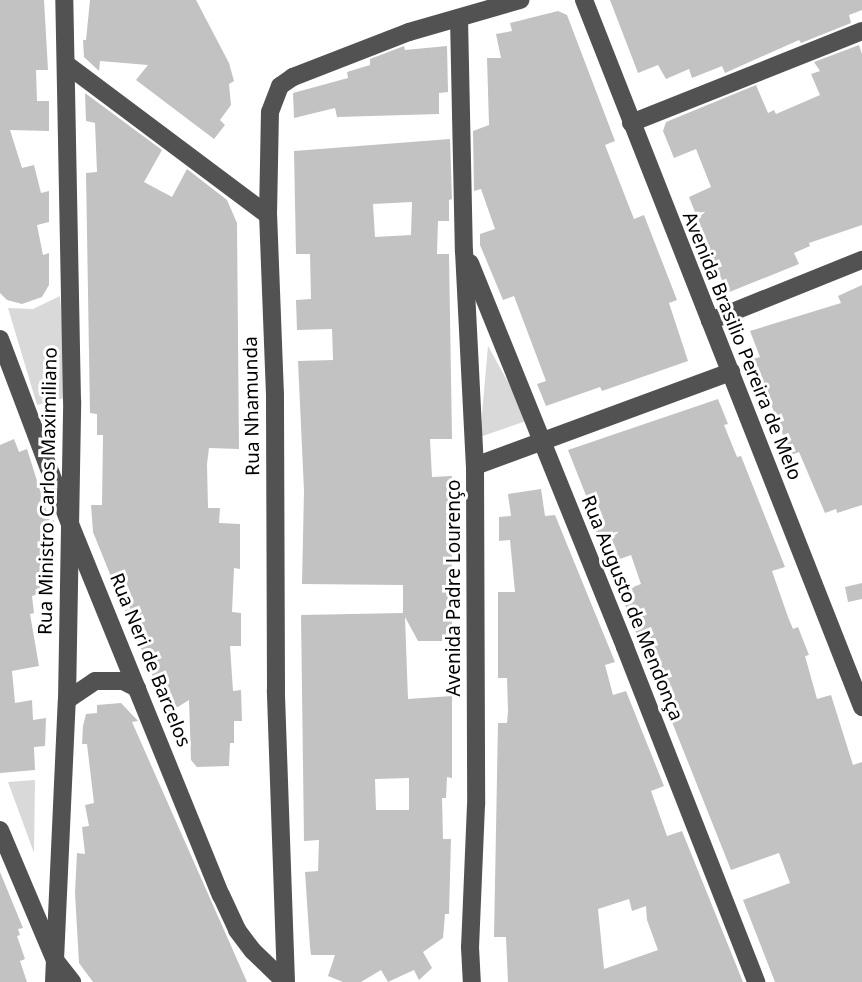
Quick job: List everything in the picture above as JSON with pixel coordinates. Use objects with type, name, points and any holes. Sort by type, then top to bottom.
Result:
[{"type":"street","name":"Rua Ministro Carlos Maximiliano","points":[[54,982],[67,700],[72,401],[64,0]]},
{"type":"street","name":"Rua Nhamunda","points":[[286,982],[276,690],[275,395],[268,215],[270,112],[280,86],[293,77],[409,32],[520,0]]},
{"type":"street","name":"Avenida Brasilio Pereira de Melo","points":[[584,0],[862,707]]},
{"type":"street","points":[[459,18],[464,251],[475,466]]},
{"type":"street","points":[[631,123],[862,31]]},
{"type":"street","points":[[66,64],[268,215]]},
{"type":"street","name":"Rua Augusto de Mendonça","points":[[464,251],[756,982]]},
{"type":"street","points":[[710,321],[862,260]]},
{"type":"street","name":"Rua Neri de Barcelos","points":[[0,339],[70,524],[237,930],[253,951],[286,982]]},
{"type":"street","name":"Avenida Padre Lourenço","points":[[472,982],[475,466],[731,372]]},
{"type":"street","points":[[67,700],[95,681],[122,681],[137,688]]},
{"type":"street","points":[[0,830],[55,960],[72,982]]},
{"type":"shaded area","points":[[60,296],[68,397],[37,405],[8,308],[33,309]]},
{"type":"shaded area","points":[[488,346],[529,420],[480,437]]},
{"type":"shaded area","points":[[35,780],[34,853],[8,782]]},
{"type":"building","points":[[0,0],[44,0],[48,70],[36,70],[37,101],[49,101],[49,131],[10,130],[22,168],[34,165],[41,193],[49,191],[49,222],[37,225],[43,255],[49,253],[49,285],[42,297],[22,304],[7,300],[0,293]]},
{"type":"building","points":[[90,0],[196,0],[229,63],[234,81],[229,84],[231,105],[220,120],[225,125],[214,139],[136,80],[148,65],[100,61],[99,71],[84,57],[83,40],[86,40]]},
{"type":"building","points":[[610,0],[862,0],[862,10],[849,15],[851,23],[801,43],[799,40],[725,73],[722,66],[692,78],[689,69],[666,79],[658,65],[638,73]]},
{"type":"building","points":[[558,11],[567,15],[615,141],[605,145],[634,219],[644,215],[677,300],[669,303],[688,361],[602,391],[600,387],[546,406],[537,384],[546,381],[514,296],[503,300],[480,245],[480,234],[495,229],[481,189],[474,191],[473,131],[489,125],[487,58],[501,58],[496,34],[512,31],[510,23]]},
{"type":"building","points":[[859,45],[862,54],[862,225],[809,243],[810,246],[794,253],[799,264],[727,293],[689,197],[711,187],[696,149],[674,158],[663,131],[666,122],[756,85],[768,113],[774,110],[776,114],[820,95],[811,74],[820,71],[814,62]]},
{"type":"building","points":[[404,46],[405,50],[447,46],[448,92],[439,93],[439,114],[337,117],[335,108],[294,118],[293,93],[348,78],[347,72],[370,65],[370,59]]},
{"type":"building","points":[[85,93],[162,150],[144,182],[172,197],[187,169],[227,200],[237,223],[239,449],[209,448],[207,464],[208,508],[220,508],[219,523],[240,524],[240,569],[234,568],[232,612],[241,613],[241,646],[230,646],[233,691],[241,690],[242,721],[234,721],[234,743],[230,743],[229,766],[197,767],[191,760],[189,700],[168,713],[125,610],[130,609],[120,577],[112,579],[93,532],[91,505],[102,505],[103,435],[97,435],[97,414],[90,413],[86,173],[97,172],[95,123],[86,121]]},
{"type":"building","points":[[450,139],[452,199],[449,200],[449,221],[438,221],[437,254],[449,254],[452,439],[430,439],[432,477],[452,476],[452,627],[446,627],[446,641],[418,641],[405,617],[408,699],[452,696],[452,778],[447,777],[446,798],[442,798],[443,839],[451,839],[449,914],[445,914],[443,938],[423,952],[432,968],[419,980],[414,970],[388,982],[381,970],[361,982],[343,982],[328,976],[335,955],[311,955],[305,872],[318,871],[319,840],[304,841],[301,615],[403,613],[403,585],[302,584],[304,491],[298,361],[333,360],[332,329],[297,330],[296,300],[311,299],[310,254],[296,254],[294,151]],"holes":[[[412,202],[411,235],[375,237],[373,204]],[[409,778],[409,810],[376,810],[375,779]]]},
{"type":"building","points":[[862,285],[862,505],[837,513],[836,509],[825,513],[799,452],[791,455],[753,359],[760,357],[750,331],[841,303],[838,296]]},
{"type":"building","points":[[718,399],[728,424],[724,425],[737,457],[741,456],[785,567],[772,571],[793,629],[798,627],[809,655],[805,656],[817,699],[831,695],[853,765],[862,762],[862,982],[775,982],[743,900],[790,883],[779,853],[731,870],[672,722],[681,719],[664,672],[659,673],[655,661],[648,663],[620,592],[641,584],[631,555],[609,563],[583,500],[587,498],[568,450]]},
{"type":"building","points":[[14,439],[19,452],[27,449],[50,522],[54,520],[53,549],[42,553],[46,569],[36,573],[42,593],[32,596],[34,613],[30,614],[39,666],[12,671],[15,703],[32,700],[33,720],[46,718],[45,746],[34,747],[35,770],[0,773],[0,445]]},
{"type":"building","points":[[541,489],[545,516],[555,515],[615,662],[605,665],[613,695],[626,691],[664,786],[651,791],[667,836],[682,831],[743,982],[508,982],[506,937],[494,937],[498,723],[507,723],[508,711],[507,678],[498,678],[498,592],[515,592],[510,540],[499,541],[499,517],[511,516],[508,494]],"holes":[[[629,899],[632,911],[646,906],[647,920],[658,950],[604,969],[598,909]]]},
{"type":"building","points":[[862,583],[862,599],[848,602],[845,587]]},
{"type":"building","points":[[121,703],[138,721],[132,722],[247,982],[93,982],[79,963],[75,893],[77,853],[85,854],[82,827],[89,826],[85,805],[94,803],[87,744],[82,744],[83,726],[86,714],[97,713],[97,705]]},
{"type":"building","points":[[0,872],[23,928],[18,929],[20,935],[17,936],[25,959],[20,961],[27,982],[0,982]]}]
